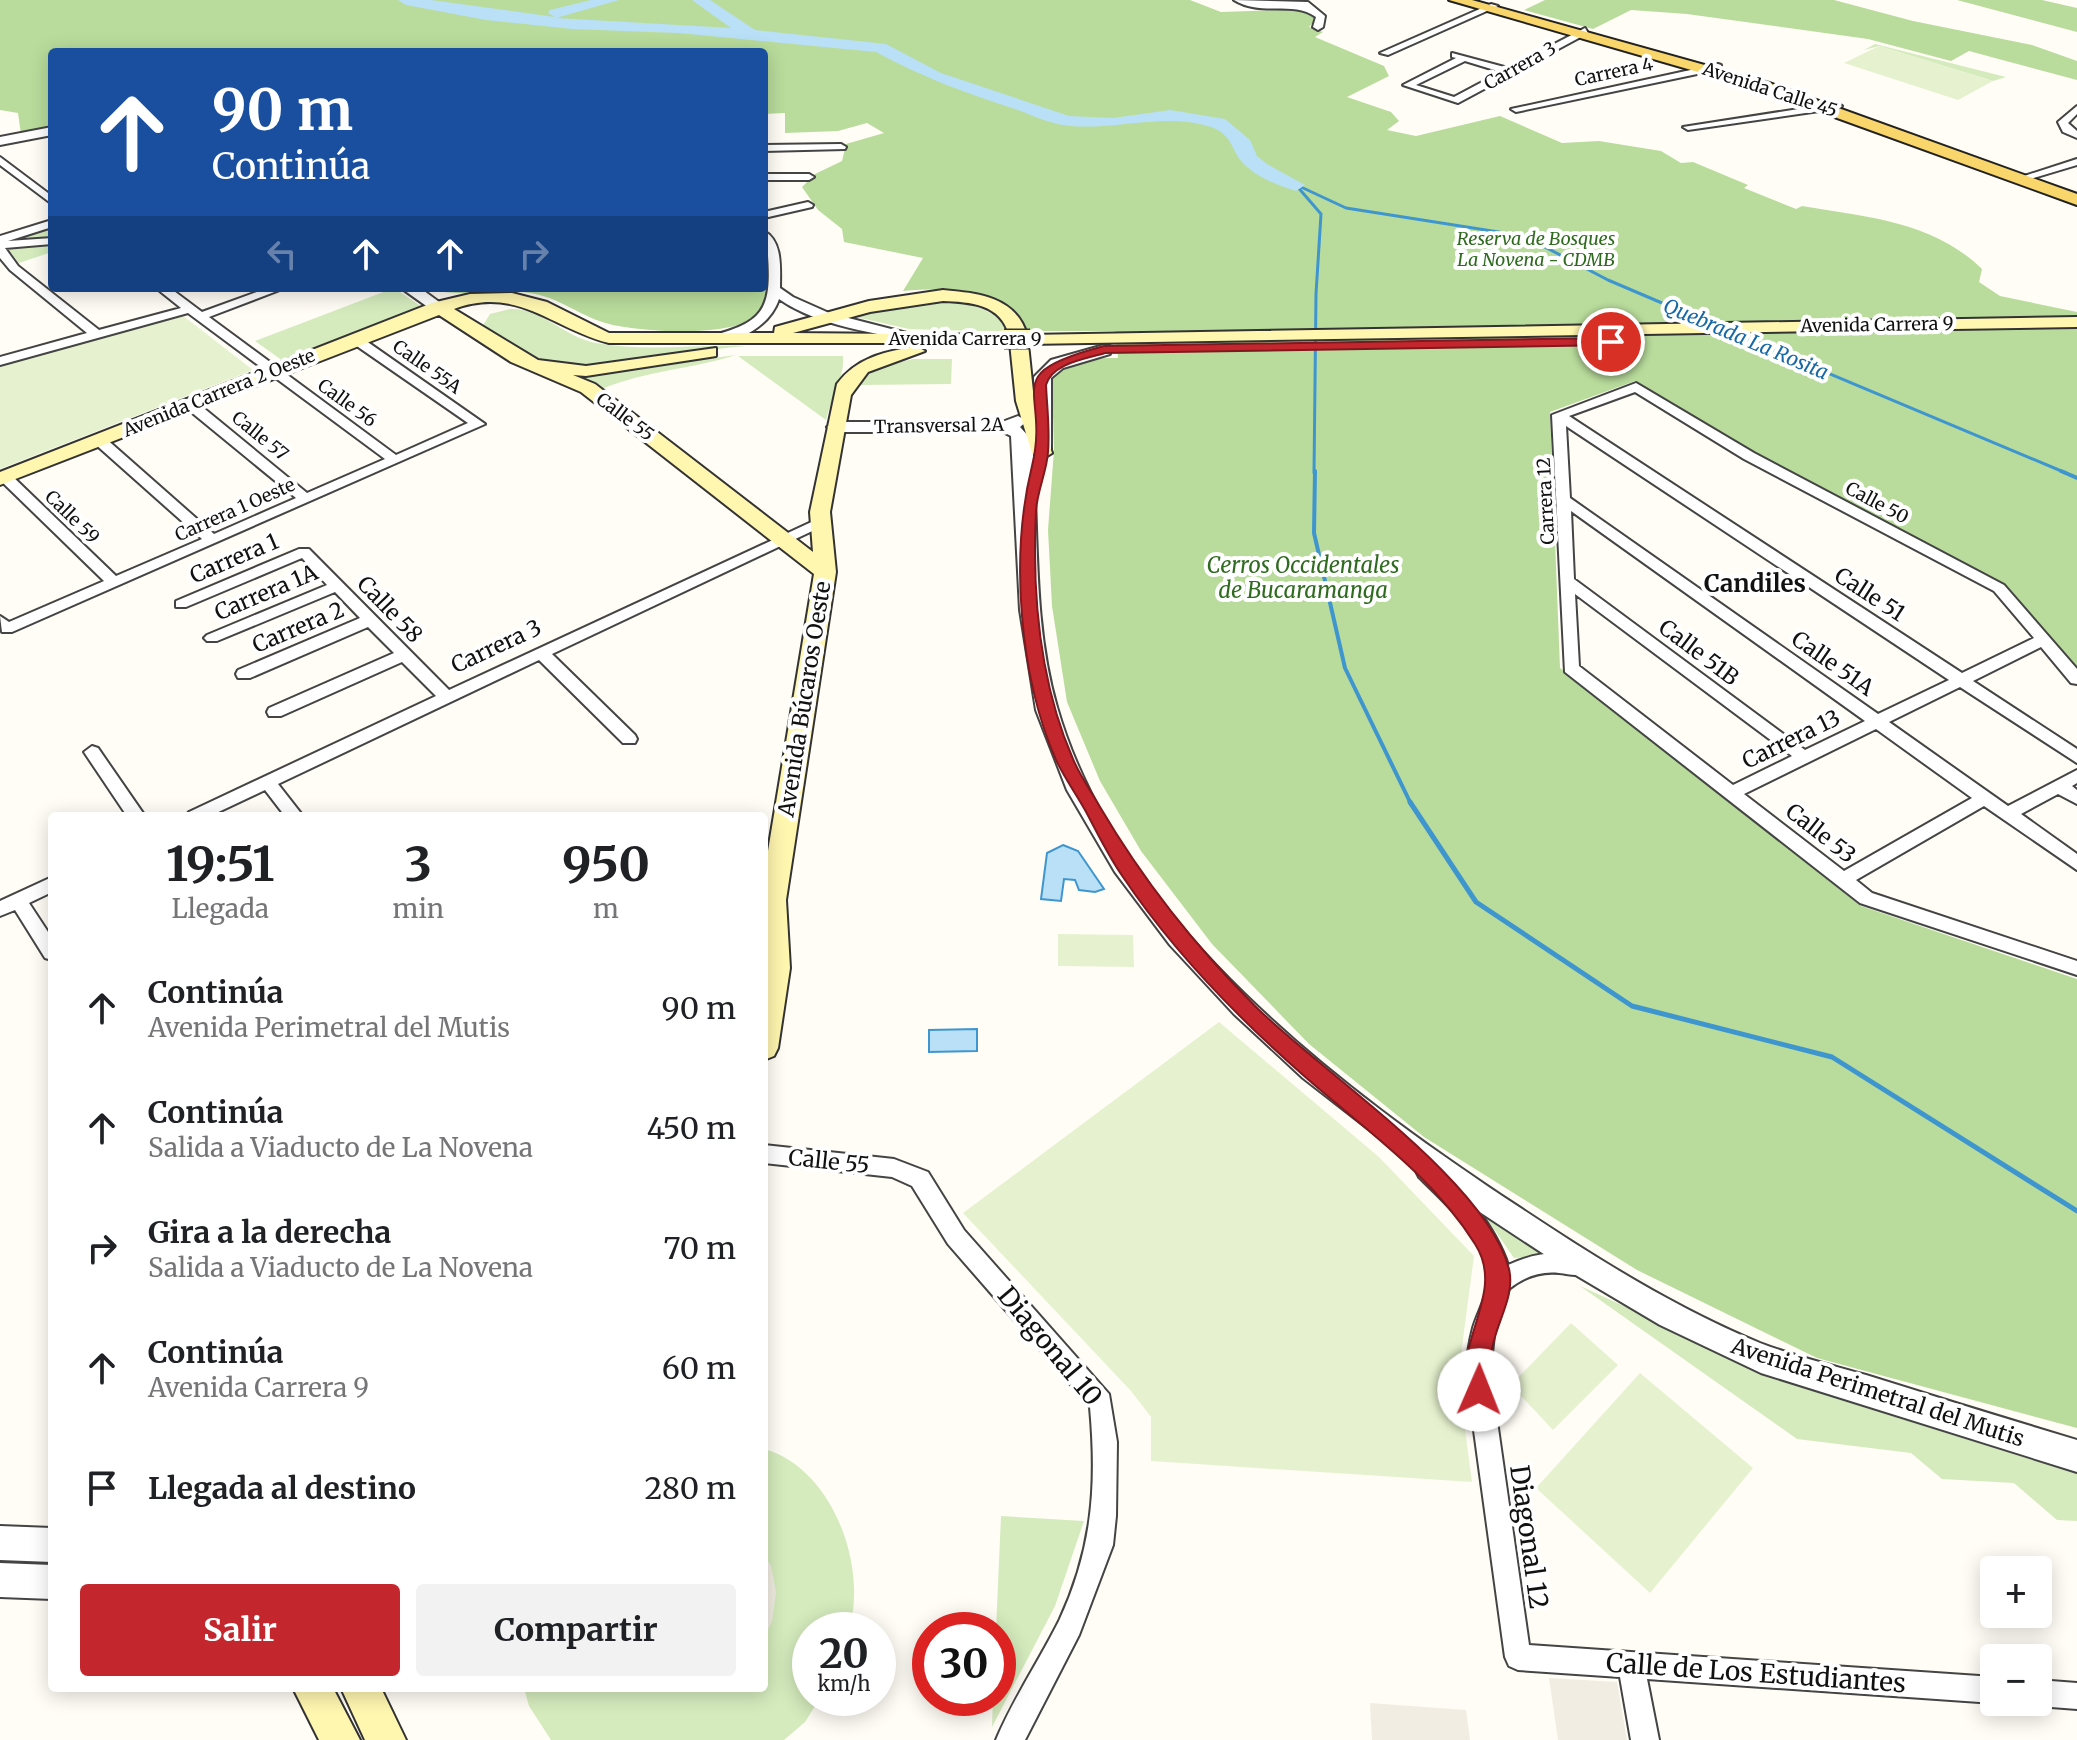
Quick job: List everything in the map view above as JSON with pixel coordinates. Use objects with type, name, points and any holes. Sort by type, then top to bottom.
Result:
[{"type":"main road","name":"Avenida Calle 45","points":[[1456,0],[1713,68],[1833,108],[2023,177],[2077,200]]},
{"type":"main road","name":"Avenida Calle 45","points":[[1472,0],[1490,7]]},
{"type":"main road","name":"Avenida Calle 45","points":[[2023,177],[2077,193]]},
{"type":"main road","points":[[742,340],[924,295],[958,296],[993,306],[1008,316],[1016,329],[1025,401],[1042,453]]},
{"type":"main road","name":"Avenida Carrera 9","points":[[438,307],[460,301],[512,298],[553,312],[598,336],[922,345],[2077,335]]},
{"type":"main road","points":[[472,329],[473,318],[495,308],[518,306],[553,312]]},
{"type":"main road","name":"Calle 55","points":[[438,307],[531,365],[588,388],[825,572]]},
{"type":"main road","name":"Avenida Carrera 2 Oeste","points":[[2,478],[438,307]]},
{"type":"main road","name":"Avenida Carrera 9","points":[[1110,345],[2077,322]]},
{"type":"main road","name":"Avenida Carrera 9","points":[[531,365],[586,371],[721,351],[922,345]]},
{"type":"main road","name":"Avenida Búcaros Oeste","points":[[768,1021],[776,968],[773,900],[825,572],[820,522],[844,388],[852,375],[880,359],[922,345]]},
{"type":"main road","points":[[314,1692],[340,1740]]},
{"type":"main road","points":[[362,1692],[386,1740]]},
{"type":"street","points":[[1238,0],[1249,4],[1308,5],[1321,16],[1318,27]]},
{"type":"street","points":[[1385,53],[1490,7]]},
{"type":"street","name":"Carrera 3","points":[[1510,72],[1459,57],[1408,85],[1455,101],[1510,72],[1582,32]]},
{"type":"street","name":"Carrera 4","points":[[1516,109],[1713,68]]},
{"type":"street","points":[[1688,127],[1833,108]]},
{"type":"street","points":[[2072,133],[2063,122],[2065,116],[2077,109]]},
{"type":"street","points":[[0,141],[48,132]]},
{"type":"street","points":[[768,148],[841,147]]},
{"type":"street","points":[[0,160],[48,198]]},
{"type":"street","points":[[2023,177],[2077,162]]},
{"type":"street","points":[[768,177],[809,177]]},
{"type":"street","points":[[768,214],[808,205]]},
{"type":"street","points":[[0,245],[48,225]]},
{"type":"street","points":[[711,340],[760,323],[771,311],[776,291],[772,244],[768,239]]},
{"type":"street","points":[[0,245],[48,241]]},
{"type":"street","points":[[0,245],[14,268],[96,334]]},
{"type":"street","points":[[776,291],[794,304],[922,345]]},
{"type":"street","name":"Calle 56","points":[[168,292],[395,460]]},
{"type":"street","points":[[0,361],[265,292]]},
{"type":"street","name":"Calle 55","points":[[415,292],[438,307]]},
{"type":"street","name":"Calle 55A","points":[[355,339],[478,424]]},
{"type":"street","name":"Avenida Perimetral del Mutis","points":[[1029,507],[1042,453],[1042,377],[1057,364],[1110,345]]},
{"type":"street","name":"Calle 50","points":[[1559,415],[1636,387],[1749,456],[1999,588],[2077,679]]},
{"type":"street","name":"Transversal 2A","points":[[836,427],[1005,427],[1022,417],[1025,401]]},
{"type":"street","name":"Calle 57","points":[[190,404],[306,499]]},
{"type":"street","name":"Carrera 12","points":[[1559,415],[1571,668]]},
{"type":"street","name":"Calle 51","points":[[1559,415],[2077,757]]},
{"type":"street","name":"Carrera 1 Oeste","points":[[4,625],[114,583],[478,424]]},
{"type":"street","name":"Avenida Perimetral del Mutis","points":[[1005,427],[1018,432],[1023,440],[1029,507],[1029,597],[1038,672],[1065,760],[1096,820],[1158,911],[1248,1012],[1330,1088],[1400,1143],[1593,1271],[1717,1338],[1761,1358],[2077,1456]]},
{"type":"street","points":[[99,440],[212,540]]},
{"type":"street","name":"Calle 59","points":[[2,478],[114,583]]},
{"type":"street","name":"Calle 51A","points":[[1564,500],[2077,863]]},
{"type":"street","name":"Carrera 3","points":[[203,812],[820,522]]},
{"type":"street","name":"Calle 58","points":[[304,552],[445,696]]},
{"type":"street","name":"Carrera 1","points":[[181,604],[304,552]]},
{"type":"street","name":"Calle 51B","points":[[1567,581],[1804,757]]},
{"type":"street","name":"Carrera 1A","points":[[212,638],[337,586]]},
{"type":"street","name":"Carrera 2","points":[[244,674],[370,620]]},
{"type":"street","name":"Carrera 13","points":[[1731,793],[2043,640]]},
{"type":"street","points":[[540,652],[629,739]]},
{"type":"street","points":[[275,712],[404,655]]},
{"type":"street","name":"Calle 53","points":[[1571,668],[1866,898],[2077,968]]},
{"type":"street","points":[[92,752],[133,812]]},
{"type":"street","points":[[2007,814],[2077,776]]},
{"type":"street","points":[[267,781],[291,812]]},
{"type":"street","points":[[2059,786],[2077,798]]},
{"type":"street","points":[[1842,880],[1985,798]]},
{"type":"street","points":[[0,909],[48,886]]},
{"type":"street","points":[[18,900],[48,947]]},
{"type":"street","points":[[1400,1143],[1440,1183],[1485,1239],[1497,1267],[1499,1284]]},
{"type":"street","name":"Calle 55","points":[[768,1154],[894,1168]]},
{"type":"street","name":"Diagonal 10","points":[[894,1168],[913,1174],[927,1187],[956,1237],[1092,1388],[1105,1411],[1104,1516],[1100,1545],[1070,1626],[1010,1740]]},
{"type":"street","points":[[1499,1284],[1510,1274],[1538,1263],[1571,1264],[1593,1271]]},
{"type":"street","name":"Diagonal 12","points":[[1499,1284],[1484,1331],[1478,1372],[1518,1657]]},
{"type":"street","points":[[0,1543],[48,1545]]},
{"type":"street","points":[[0,1580],[48,1582]]},
{"type":"street","name":"Calle de Los Estudiantes","points":[[1518,1657],[1980,1689]]},
{"type":"street","points":[[1631,1665],[1645,1740]]},
{"type":"street","points":[[2052,1694],[2077,1696]]},
{"type":"green space","name":"Cerros Occidentales de Bucaramanga","points":[[0,0],[1190,0],[1221,12],[1311,9],[1317,18],[1309,27],[1323,32],[1315,37],[1384,66],[1389,76],[1347,97],[1391,112],[1399,121],[1387,130],[1416,136],[1500,116],[1562,143],[1599,141],[1661,151],[1681,163],[1693,162],[1748,185],[1744,188],[1796,209],[1802,206],[1874,218],[1920,231],[1963,253],[1982,269],[1979,282],[2000,296],[2077,312],[2077,667],[2005,584],[1750,451],[1635,381],[1550,412],[1560,668],[1861,906],[2077,979],[2077,1428],[1817,1358],[1637,1270],[1424,1137],[1309,1044],[1212,944],[1141,851],[1100,781],[1067,702],[1052,606],[1048,530],[1054,450],[1052,379],[1073,364],[1090,359],[1118,358],[1115,331],[1028,331],[1018,316],[990,298],[956,290],[903,291],[923,258],[844,242],[842,229],[818,210],[802,187],[815,174],[842,161],[846,144],[884,133],[867,123],[838,131],[785,133],[785,113],[768,114],[768,48],[48,48],[48,129],[21,134],[18,113],[0,110]]},
{"type":"green space","points":[[1545,0],[1834,0],[1913,21],[2032,45],[2077,61],[2077,80],[1969,51],[1951,61],[1868,39],[1687,14],[1631,10],[1593,29],[1524,10]]},
{"type":"green space","points":[[1957,0],[2042,0],[2077,8],[2077,32]]},
{"type":"green space","points":[[1875,44],[2006,77],[1993,81],[1879,46],[1864,50]]},
{"type":"green space","points":[[1879,46],[1993,81],[1958,100],[1844,63]]},
{"type":"green space","points":[[48,226],[48,253],[19,263],[2,241]]},
{"type":"green space","points":[[384,292],[400,292],[422,307],[283,361],[255,341]]},
{"type":"green space","points":[[504,292],[767,292],[759,313],[748,321],[731,327],[688,331],[609,324],[530,293]]},
{"type":"green space","points":[[940,299],[988,312],[1008,332],[909,329],[856,317],[890,306]]},
{"type":"green space","points":[[510,309],[532,313],[584,340],[615,346],[746,346],[610,365],[557,364],[527,356],[482,327],[490,314]]},
{"type":"green space","points":[[182,315],[253,370],[0,469],[0,365]]},
{"type":"green space","points":[[736,355],[634,378],[602,389],[581,376]]},
{"type":"green space","points":[[738,356],[843,356],[840,380],[826,420]]},
{"type":"green space","points":[[913,359],[952,359],[951,384],[859,385],[876,370]]},
{"type":"green space","points":[[1058,934],[1133,935],[1134,967],[1058,966]]},
{"type":"green space","points":[[1219,1022],[1379,1157],[1474,1256],[1458,1377],[1472,1482],[1151,1461],[1151,1417],[1131,1391],[963,1213]]},
{"type":"green space","points":[[1478,1206],[1562,1259],[1543,1256],[1514,1258]]},
{"type":"green space","points":[[1580,1286],[1804,1388],[2077,1474],[2077,1521],[2057,1520],[2014,1483],[1942,1479],[1911,1453],[1797,1439]]},
{"type":"green space","points":[[1571,1323],[1618,1365],[1553,1430],[1511,1385]]},
{"type":"green space","points":[[1640,1373],[1753,1468],[1650,1593],[1536,1488]]},
{"type":"green space","points":[[768,1451],[788,1460],[809,1476],[840,1523],[849,1550],[854,1605],[853,1612],[792,1612],[792,1716],[809,1716],[805,1722],[784,1740],[551,1740],[529,1706],[525,1692],[768,1692]]},
{"type":"green space","points":[[1001,1516],[1084,1521],[1055,1606],[1016,1681],[1016,1612],[997,1612]]},
{"type":"shaded area","points":[[768,1561],[776,1592],[768,1630]]},
{"type":"shaded area","points":[[1549,1678],[1617,1682],[1627,1740],[1558,1740]]},
{"type":"shaded area","points":[[1370,1703],[1466,1710],[1470,1740],[1372,1740]]},
{"type":"water","points":[[1063,845],[1078,851],[1104,889],[1095,892],[1079,890],[1075,880],[1064,879],[1061,901],[1041,899],[1047,853]]},
{"type":"water","points":[[977,1029],[977,1051],[929,1052],[929,1030]]},
{"type":"waterway","name":"Quebrada La Rosita","points":[[406,0],[486,15],[572,24],[679,28],[880,47],[935,77],[1067,121],[1113,123],[1170,115],[1219,123],[1244,144],[1248,158],[1260,168],[1296,185]]},
{"type":"waterway","points":[[556,13],[611,0]]},
{"type":"waterway","points":[[700,0],[749,33]]},
{"type":"waterway","points":[[1296,185],[1321,214],[1316,294],[1314,473]]},
{"type":"waterway","name":"Quebrada La Rosita","points":[[1301,187],[1346,208],[1524,236],[1608,280],[1716,326]]},
{"type":"waterway","name":"Quebrada La Rosita","points":[[1728,331],[2066,473]]},
{"type":"waterway","points":[[1315,471],[1314,533],[1345,668],[1410,802]]},
{"type":"waterway","name":"Quebrada La Rosita","points":[[2061,471],[2077,478]]},
{"type":"waterway","points":[[1410,802],[1476,902],[1632,1006],[1832,1057],[2077,1211]]},
{"type":"district","name":"Candiles","points":[[1755,584]]},
{"type":"route","points":[[1479,1390],[1479,1354],[1499,1284],[1497,1267],[1485,1239],[1453,1197],[1400,1143],[1309,1069],[1248,1012],[1191,949],[1129,872],[1096,820],[1065,760],[1038,672],[1029,597],[1029,507],[1042,453],[1039,385],[1042,377],[1057,364],[1104,350],[1611,342]]},
{"type":"park label","name":"Reserva de Bosques La Novena - CDMB","points":[[1536,249]]}]
